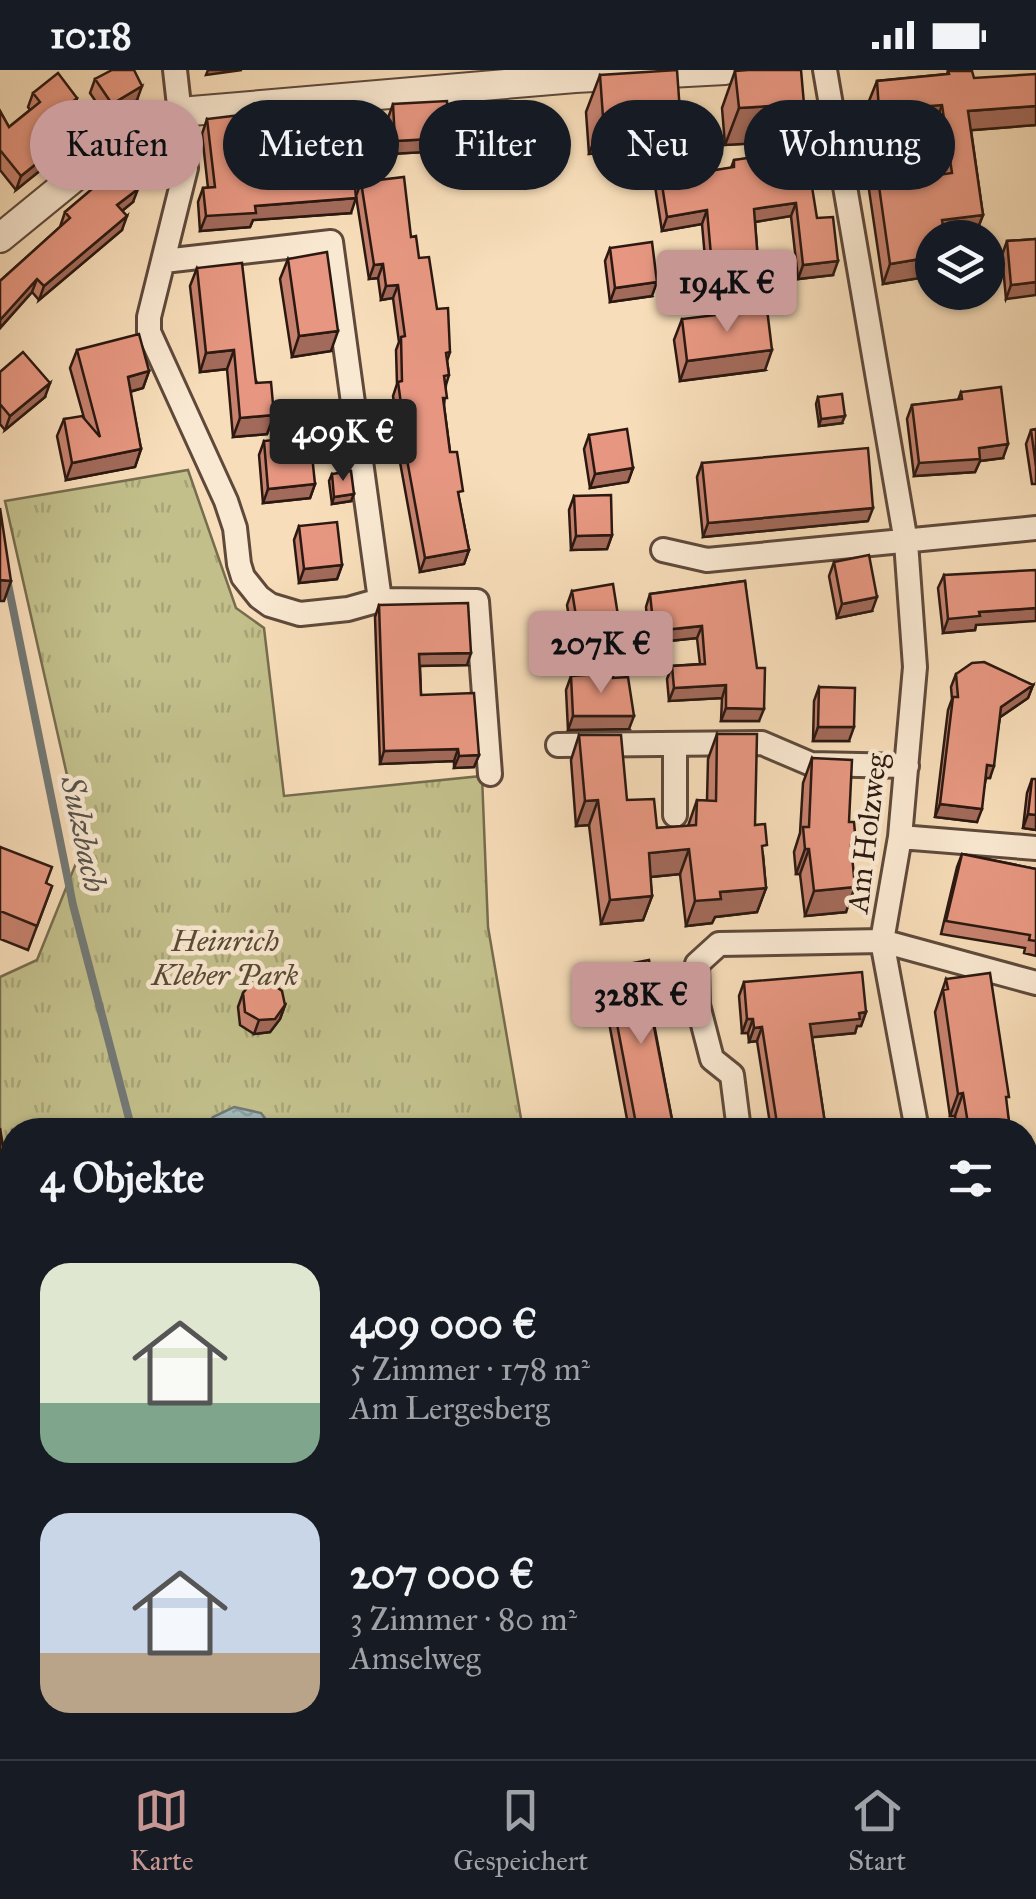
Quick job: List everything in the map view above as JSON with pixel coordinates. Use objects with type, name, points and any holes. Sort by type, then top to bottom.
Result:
[{"type":"street","points":[[175,70],[179,100]]},
{"type":"street","points":[[203,109],[436,81],[725,70]]},
{"type":"street","name":"Am Holzweg","points":[[825,70],[906,542],[916,667],[900,838],[882,941],[915,1118]]},
{"type":"street","points":[[0,238],[59,190]]},
{"type":"street","points":[[181,190],[148,317],[150,332],[232,516],[244,576],[258,597],[300,614],[348,610],[380,600],[477,601],[490,774]]},
{"type":"street","points":[[164,260],[330,242],[380,600]]},
{"type":"street","points":[[663,550],[707,560],[1036,528]]},
{"type":"street","points":[[558,745],[762,743],[811,764],[907,766]]},
{"type":"street","points":[[674,816],[675,744]]},
{"type":"street","points":[[900,838],[1036,848]]},
{"type":"street","points":[[738,1118],[732,1074],[712,1060],[698,1005],[696,964],[719,944],[882,941],[1036,983]]},
{"type":"green space","name":"Heinrich Kleber Park","points":[[188,470],[236,608],[264,628],[284,796],[482,776],[488,927],[521,1118],[0,1118],[0,977],[37,960],[83,846],[5,501]]},
{"type":"water","points":[[234,1107],[261,1113],[265,1118],[212,1118]]},
{"type":"building","points":[[112,70],[134,70],[142,86],[119,100],[109,100],[95,79]]},
{"type":"building","points":[[677,70],[679,100],[602,100],[600,75]]},
{"type":"building","points":[[801,70],[804,100],[744,100],[744,108],[739,108],[735,71]]},
{"type":"building","points":[[948,71],[972,71],[974,78],[1036,74],[1036,106],[968,111],[983,215],[915,220],[915,260],[890,264],[880,190],[955,190],[955,100],[878,100],[877,81],[949,74]]},
{"type":"building","points":[[58,73],[77,98],[38,100],[33,93]]},
{"type":"building","points":[[419,103],[419,140],[399,141],[399,104]]},
{"type":"building","points":[[30,110],[30,169],[21,176],[0,150],[0,111],[9,127]]},
{"type":"building","points":[[223,117],[223,190],[355,190],[356,198],[255,206],[256,213],[206,216],[203,188],[215,187],[207,119]]},
{"type":"building","points":[[744,158],[744,190],[812,190],[817,218],[833,217],[838,261],[803,265],[796,203],[754,209],[759,274],[713,278],[707,210],[667,217],[663,190],[724,190],[724,169],[734,167],[734,160]]},
{"type":"building","points":[[404,177],[411,237],[416,236],[419,258],[429,257],[437,309],[448,308],[449,375],[444,376],[447,398],[443,398],[450,452],[457,452],[463,491],[458,492],[469,550],[425,558],[397,405],[401,404],[401,337],[405,336],[398,285],[386,286],[383,264],[374,265],[362,190],[399,190],[399,178]]},
{"type":"building","points":[[91,190],[137,190],[117,205],[127,216],[44,286],[37,279],[0,320],[0,281],[70,218],[65,212]]},
{"type":"building","points":[[1036,239],[1036,282],[1011,285],[1007,241]]},
{"type":"building","points":[[652,242],[657,282],[615,288],[610,248]]},
{"type":"building","points":[[327,252],[338,331],[299,336],[288,259]]},
{"type":"building","points":[[242,263],[256,383],[271,382],[274,415],[240,418],[234,350],[206,353],[197,268]]},
{"type":"building","points":[[767,309],[772,350],[687,361],[682,319]]},
{"type":"building","points":[[139,334],[149,371],[128,377],[141,449],[72,463],[64,419],[82,416],[100,437],[77,350]]},
{"type":"building","points":[[23,352],[50,383],[10,416],[0,404],[0,372]]},
{"type":"building","points":[[1001,387],[1008,444],[979,448],[980,459],[919,463],[912,405],[962,399],[961,392]]},
{"type":"building","points":[[842,394],[845,416],[821,419],[818,397]]},
{"type":"building","points":[[627,429],[633,468],[595,474],[589,435]]},
{"type":"building","points":[[1036,429],[1036,466],[1031,430]]},
{"type":"building","points":[[310,436],[315,484],[268,489],[264,441]]},
{"type":"building","points":[[868,448],[873,508],[708,523],[702,463]]},
{"type":"building","points":[[351,471],[354,494],[334,497],[332,474]]},
{"type":"building","points":[[611,495],[612,535],[576,536],[574,496]]},
{"type":"building","points":[[0,508],[11,581],[0,580]]},
{"type":"building","points":[[337,522],[342,565],[304,569],[299,526]]},
{"type":"building","points":[[869,555],[877,597],[842,604],[834,562]]},
{"type":"building","points":[[1036,570],[1036,608],[979,612],[980,616],[948,619],[944,575]]},
{"type":"building","points":[[745,581],[757,668],[765,668],[764,709],[726,708],[726,685],[674,688],[672,666],[705,664],[702,626],[654,631],[650,594]]},
{"type":"building","points":[[613,584],[620,628],[579,635],[572,591]]},
{"type":"building","points":[[468,603],[471,653],[419,654],[421,695],[474,693],[479,755],[459,756],[458,749],[384,751],[379,605]]},
{"type":"building","points":[[984,662],[1033,685],[1001,707],[994,766],[987,765],[982,809],[940,804],[953,697],[958,697],[956,674],[972,663]]},
{"type":"building","points":[[613,673],[613,678],[628,677],[634,716],[573,716],[571,676]]},
{"type":"building","points":[[819,687],[855,688],[854,727],[818,727]]},
{"type":"building","points":[[717,734],[757,734],[755,825],[765,824],[767,845],[762,846],[766,888],[720,892],[721,899],[695,901],[689,849],[649,853],[652,896],[610,900],[598,800],[585,801],[579,735],[621,735],[627,800],[654,799],[657,828],[696,825],[697,800],[716,801]]},
{"type":"building","points":[[812,758],[852,760],[849,822],[854,822],[856,844],[851,845],[855,887],[814,891],[803,827],[809,827]]},
{"type":"building","points":[[1032,779],[1036,779],[1036,815],[1028,814]]},
{"type":"building","points":[[0,847],[52,867],[46,883],[52,886],[37,926],[0,911]]},
{"type":"building","points":[[962,854],[1036,869],[1036,941],[1029,940],[1030,935],[946,921]]},
{"type":"building","points":[[649,960],[655,995],[648,996],[672,1118],[635,1118],[613,1003],[620,1001],[613,967]]},
{"type":"building","points":[[862,972],[866,1012],[859,1013],[860,1019],[810,1024],[824,1118],[776,1118],[762,1027],[754,1028],[753,1019],[747,1019],[744,982]]},
{"type":"building","points":[[990,973],[1009,1097],[1009,1118],[967,1118],[963,1093],[958,1094],[943,990],[948,989],[946,979]]},
{"type":"building","points":[[266,979],[282,991],[285,1005],[275,1019],[259,1020],[245,1012],[243,993],[252,982]]},
{"type":"waterway","name":"Sulzbach","points":[[7,579],[73,905],[129,1118]]}]
